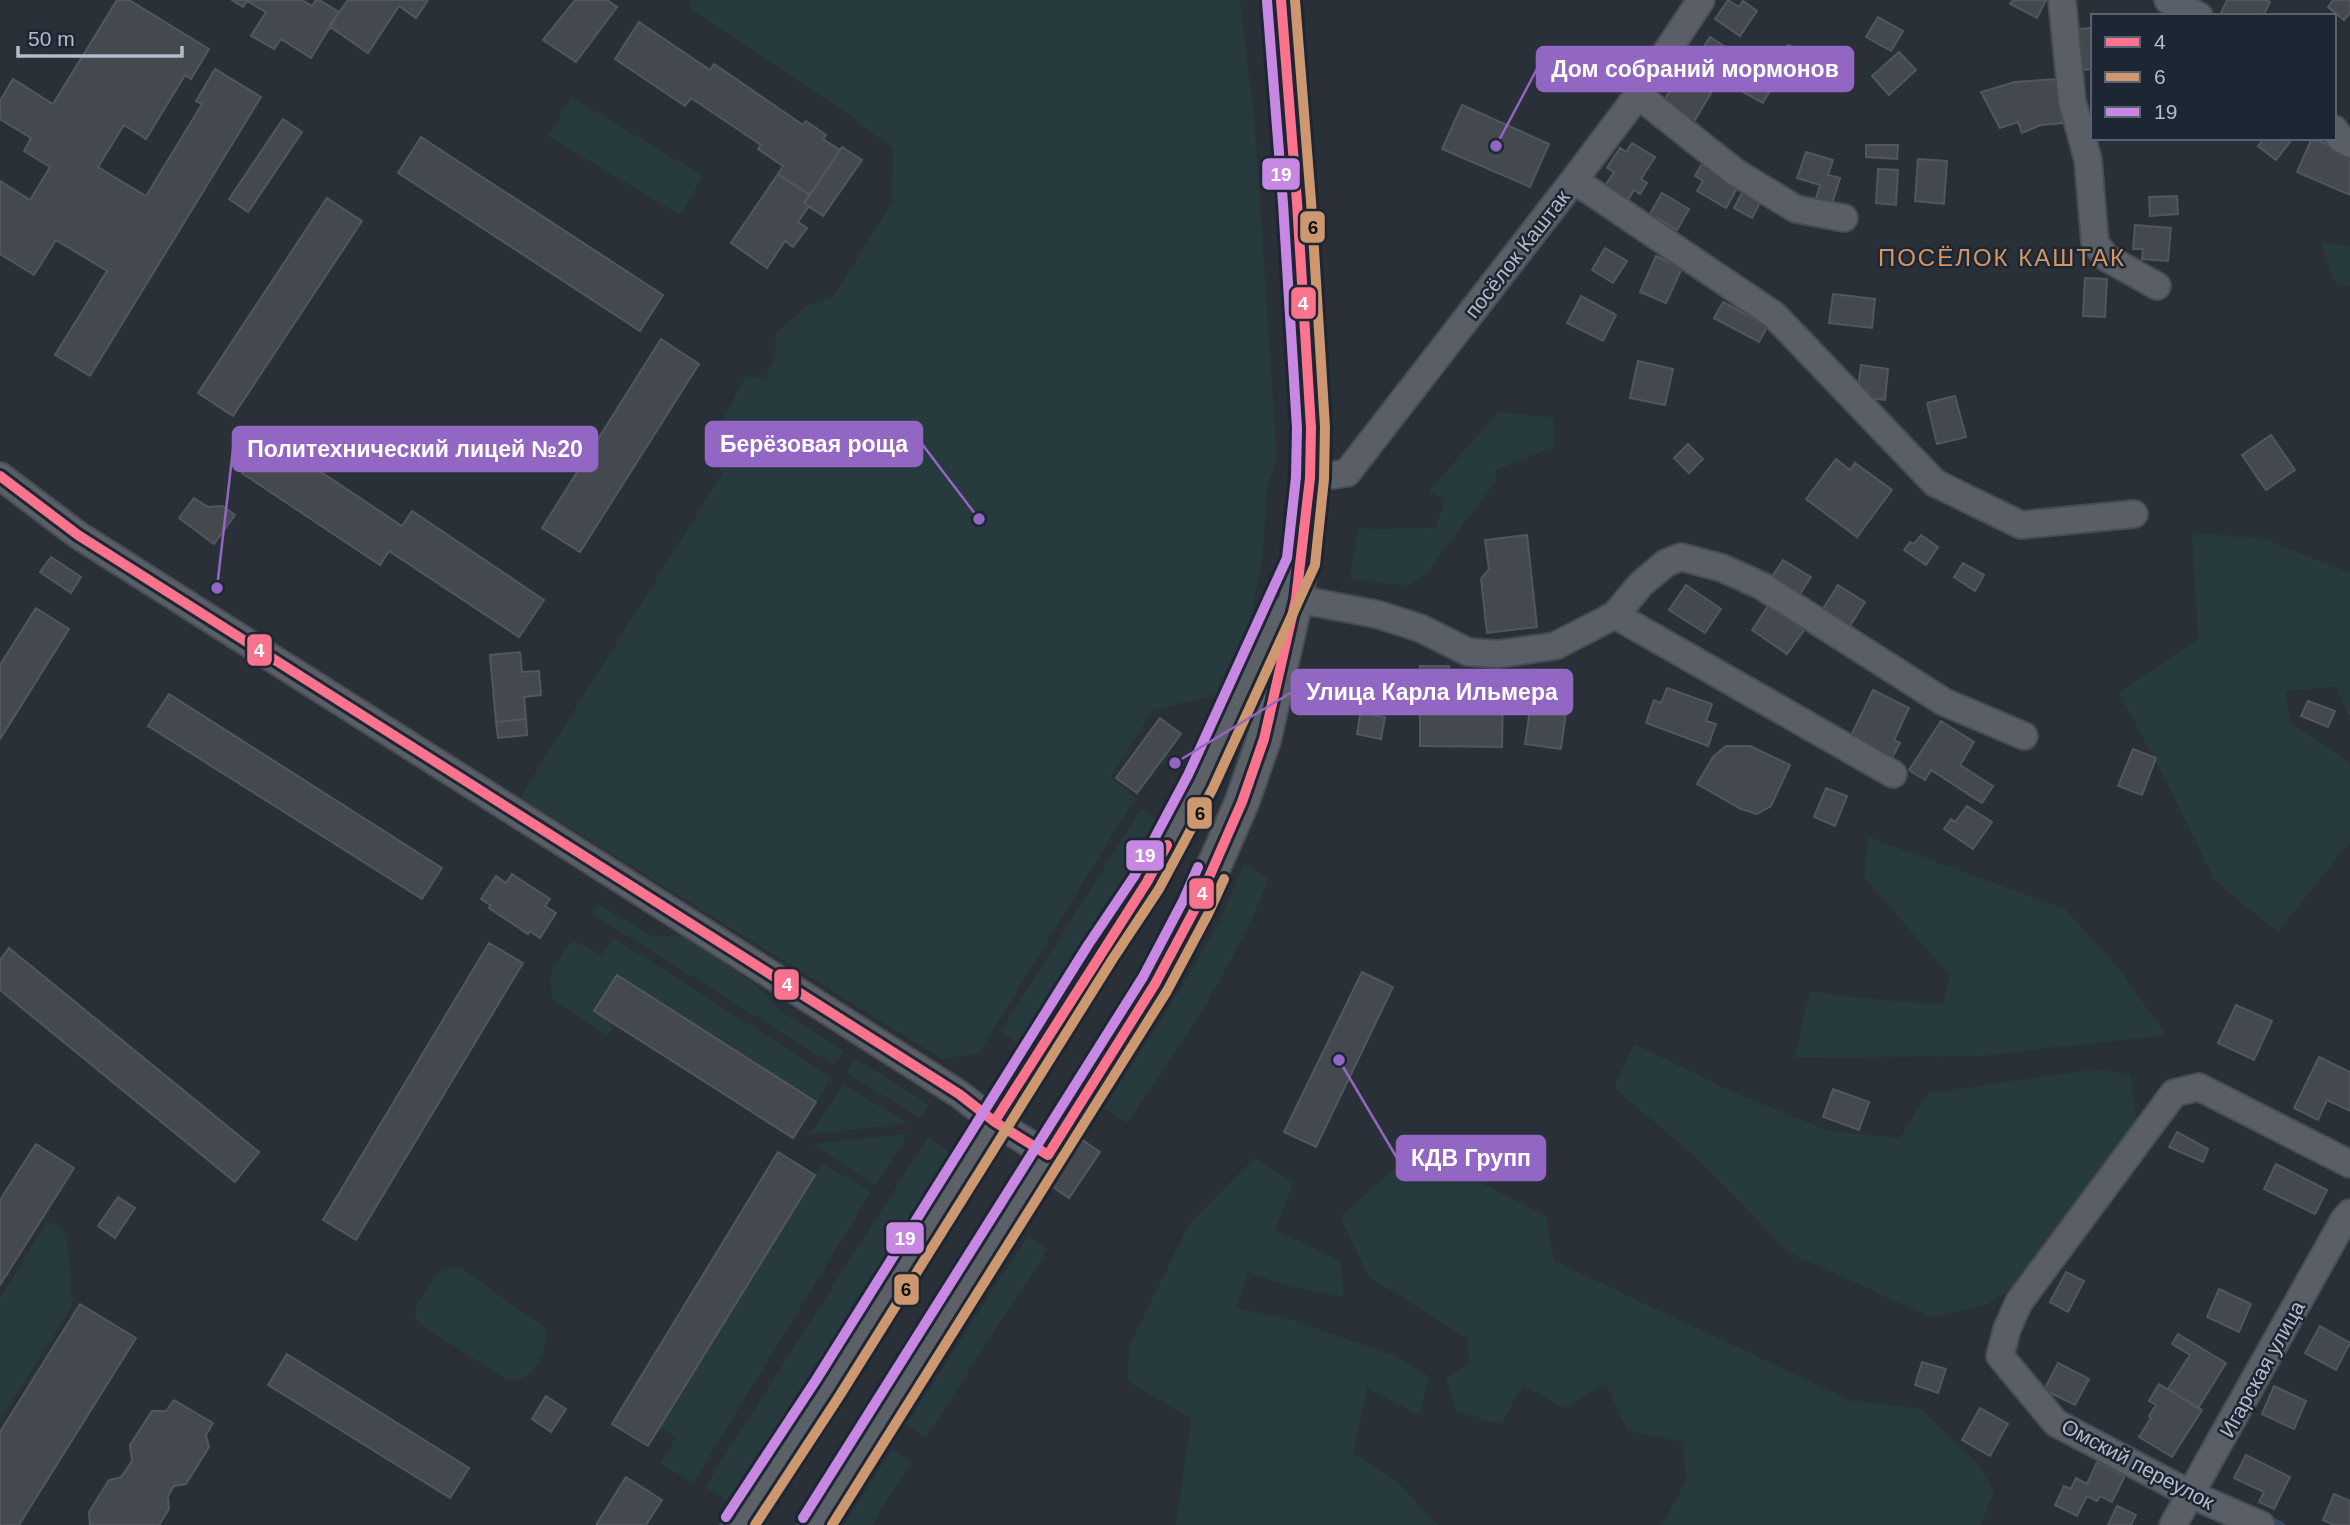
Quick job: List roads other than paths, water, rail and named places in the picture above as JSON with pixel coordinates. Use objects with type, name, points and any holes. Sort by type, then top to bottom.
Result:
[{"type":"main road","points":[[815,1525],[1155,984],[1196,907],[1242,802],[1264,739],[1296,599],[1310,478],[1311,428],[1282,0]]},
{"type":"main road","points":[[741,1524],[1147,882],[1201,781],[1301,562]]},
{"type":"street","name":"посёлок Каштак","points":[[1310,478],[1347,473],[1638,95],[1701,0]]},
{"type":"street","points":[[2062,0],[2072,101],[2088,160],[2095,243],[2107,258],[2157,286]]},
{"type":"street","points":[[2168,0],[2195,14]]},
{"type":"street","points":[[1638,95],[1735,172],[1796,209],[1844,218]]},
{"type":"street","points":[[2336,132],[2341,139],[2350,144]]},
{"type":"street","points":[[1574,180],[1774,314],[1935,483],[2021,526],[2134,514]]},
{"type":"street","points":[[0,476],[78,535],[958,1094],[995,1122],[1048,1155]]},
{"type":"street","points":[[1296,599],[1376,614],[1420,628],[1468,652],[1498,654],[1555,646],[1615,615],[1641,584],[1666,563],[1681,557],[1722,568],[1762,586],[1944,702],[2024,736]]},
{"type":"street","points":[[1615,615],[1893,774]]},
{"type":"street","name":"Омский переулок","points":[[2261,1525],[2192,1495],[2056,1423],[2000,1356],[2007,1329],[2019,1302],[2174,1093],[2199,1087],[2350,1164]]},
{"type":"street","name":"Игарская улица","points":[[2173,1525],[2350,1213]]},
{"type":"waterway","points":[[2267,1519],[2281,1525]]},
{"type":"place","name":"Дом собраний мормонов","points":[[1496,146]]},
{"type":"place","name":"Берёзовая роща","points":[[979,519]]},
{"type":"place","name":"Политехнический лицей №20","points":[[217,588]]},
{"type":"place","name":"Улица Карла Ильмера","points":[[1175,763]]},
{"type":"place","name":"КДВ Групп","points":[[1339,1060]]},
{"type":"district","name":"ПОСЁЛОК КАШТАК","points":[[2002,257]]}]
